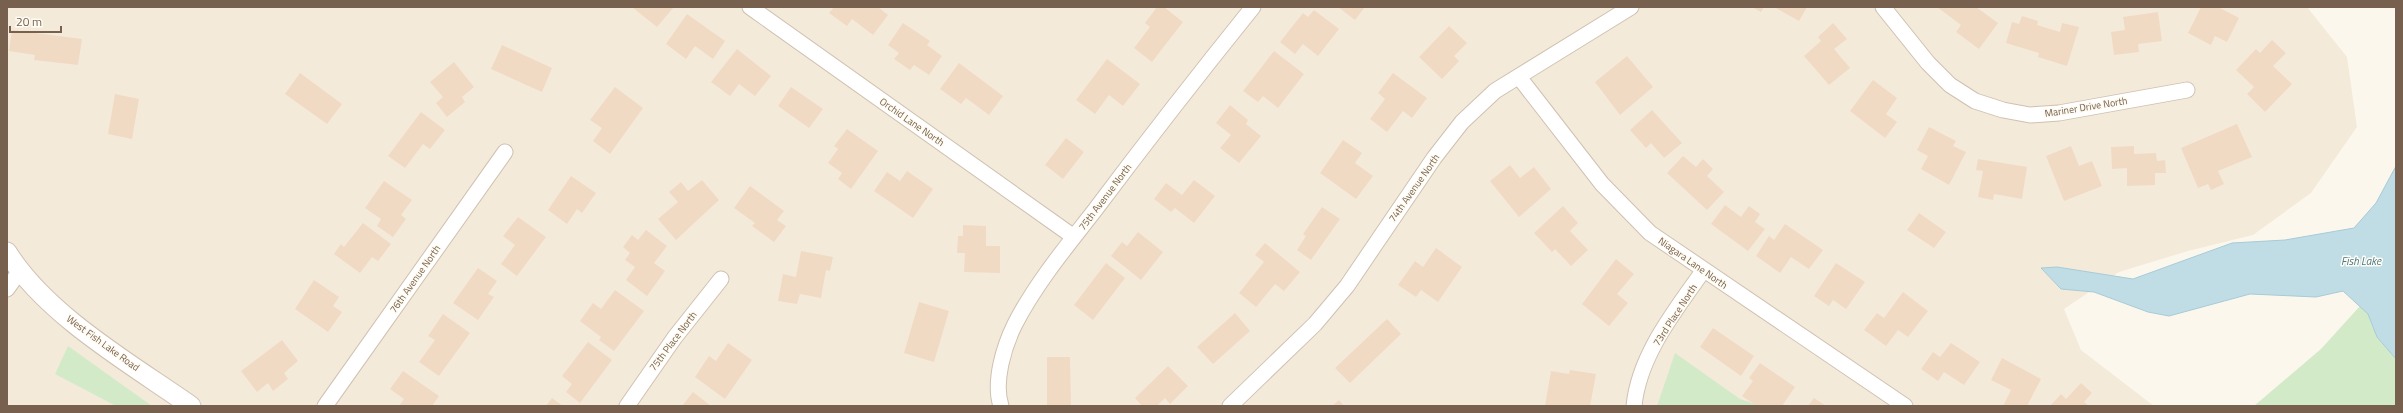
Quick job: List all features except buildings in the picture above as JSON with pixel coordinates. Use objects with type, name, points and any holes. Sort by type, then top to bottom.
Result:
[{"type":"street","name":"Orchid Lane North","points":[[750,7],[1074,237]]},
{"type":"street","name":"75th Avenue North","points":[[1001,406],[1000,375],[1015,325],[1031,296],[1074,237],[1252,7]]},
{"type":"street","name":"74th Avenue North","points":[[1230,406],[1315,324],[1347,286],[1434,158],[1462,122],[1495,91],[1520,77],[1556,52],[1631,7]]},
{"type":"street","name":"Mariner Drive North","points":[[1883,7],[1928,63],[1950,85],[1975,101],[2003,110],[2030,115],[2059,113],[2188,90]]},
{"type":"street","name":"Niagara Lane North","points":[[1520,77],[1602,184],[1650,233],[1905,406]]},
{"type":"street","name":"76th Avenue North","points":[[325,406],[505,152]]},
{"type":"street","name":"West Fish Lake Road","points":[[7,252],[19,272],[75,324],[191,406]]},
{"type":"street","name":"73rd Place North","points":[[1634,406],[1644,366],[1659,335],[1703,270]]},
{"type":"street","points":[[7,288],[19,272]]},
{"type":"street","name":"75th Place North","points":[[627,406],[675,337],[721,279]]},
{"type":"shaded area","points":[[7,7],[2307,7],[2347,57],[2357,127],[2311,193],[2253,235],[2188,251],[2119,272],[2064,309],[2081,350],[2154,406],[7,406]]},
{"type":"green space","points":[[2360,306],[2368,314],[2377,337],[2396,359],[2396,406],[2254,406],[2321,349]]},
{"type":"green space","points":[[68,346],[152,406],[116,406],[55,374]]},
{"type":"green space","points":[[1675,353],[1740,399],[1761,406],[1657,406]]},
{"type":"water","name":"Fish Lake","points":[[2396,166],[2396,359],[2377,337],[2368,314],[2343,291],[2316,297],[2250,294],[2169,316],[2148,312],[2094,292],[2061,289],[2041,268],[2057,267],[2133,279],[2232,243],[2285,240],[2354,228],[2376,203]]}]
